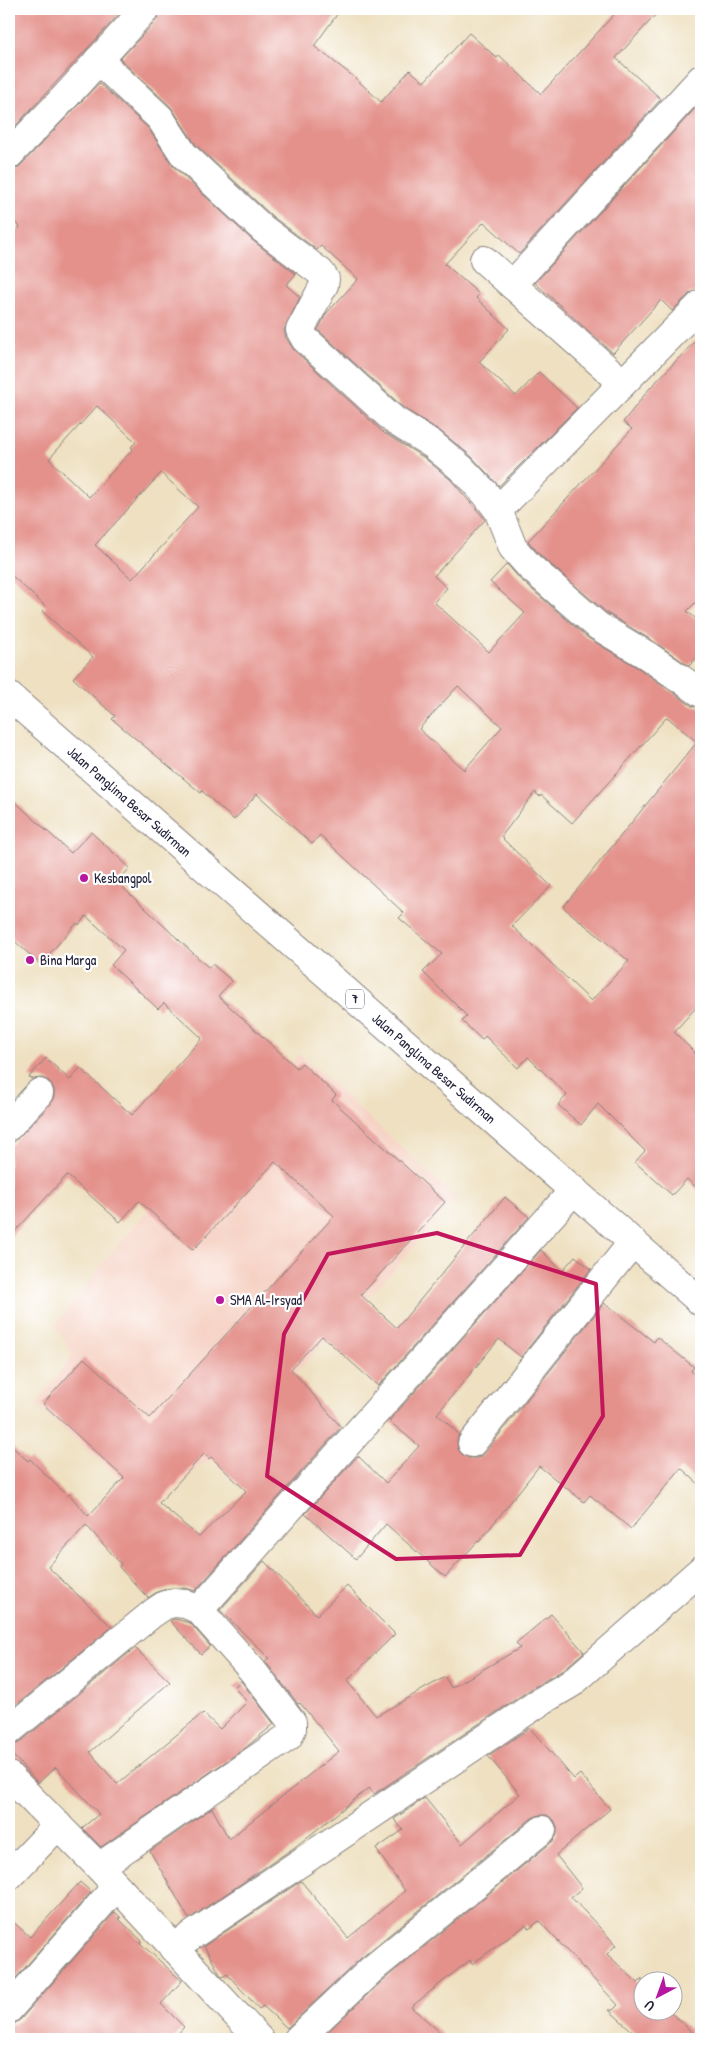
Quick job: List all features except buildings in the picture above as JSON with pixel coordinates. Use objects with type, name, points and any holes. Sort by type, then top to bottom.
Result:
[{"type":"main road","points":[[9,155],[145,9]]},
{"type":"main road","points":[[98,60],[160,118],[184,155],[263,229],[320,272],[325,279],[324,285],[300,330],[305,339],[395,421],[432,444],[461,468],[498,510],[513,548],[530,567],[598,626],[648,656],[701,693]]},
{"type":"main road","points":[[512,285],[701,79]]},
{"type":"main road","points":[[484,260],[623,383]]},
{"type":"main road","points":[[498,510],[701,304]]},
{"type":"main road","name":"Jalan Panglima Besar Sudirman","points":[[9,696],[701,1302]]},
{"type":"main road","points":[[9,1126],[39,1093]]},
{"type":"main road","points":[[199,1610],[574,1190]]},
{"type":"main road","points":[[472,1443],[633,1242]]},
{"type":"main road","points":[[174,1948],[543,1700],[572,1683],[701,1570]]},
{"type":"main road","points":[[9,1731],[153,1613],[165,1605],[174,1602],[199,1610],[252,1670],[292,1722],[292,1729],[281,1742],[107,1877],[9,2009]]},
{"type":"main road","points":[[9,1776],[259,2039]]},
{"type":"main road","points":[[9,1876],[58,1826]]},
{"type":"main road","points":[[298,2039],[371,1970],[542,1830]]},
{"type":"highlighted area","points":[[437,1233],[596,1284],[603,1416],[520,1555],[396,1559],[267,1476],[284,1334],[328,1254]]},
{"type":"shaded area","name":"SMA Al-Irsyad","points":[[300,1054],[456,1198],[390,1274],[211,1461],[200,1465],[156,1510],[36,1405],[73,1354],[55,1326],[111,1253],[184,1170],[201,1164]]},
{"type":"place","name":"Kesbangpol","points":[[84,878]]},
{"type":"place","name":"Bina Marga","points":[[30,960]]},
{"type":"place","name":"SMA Al-Irsyad","points":[[220,1300]]}]
